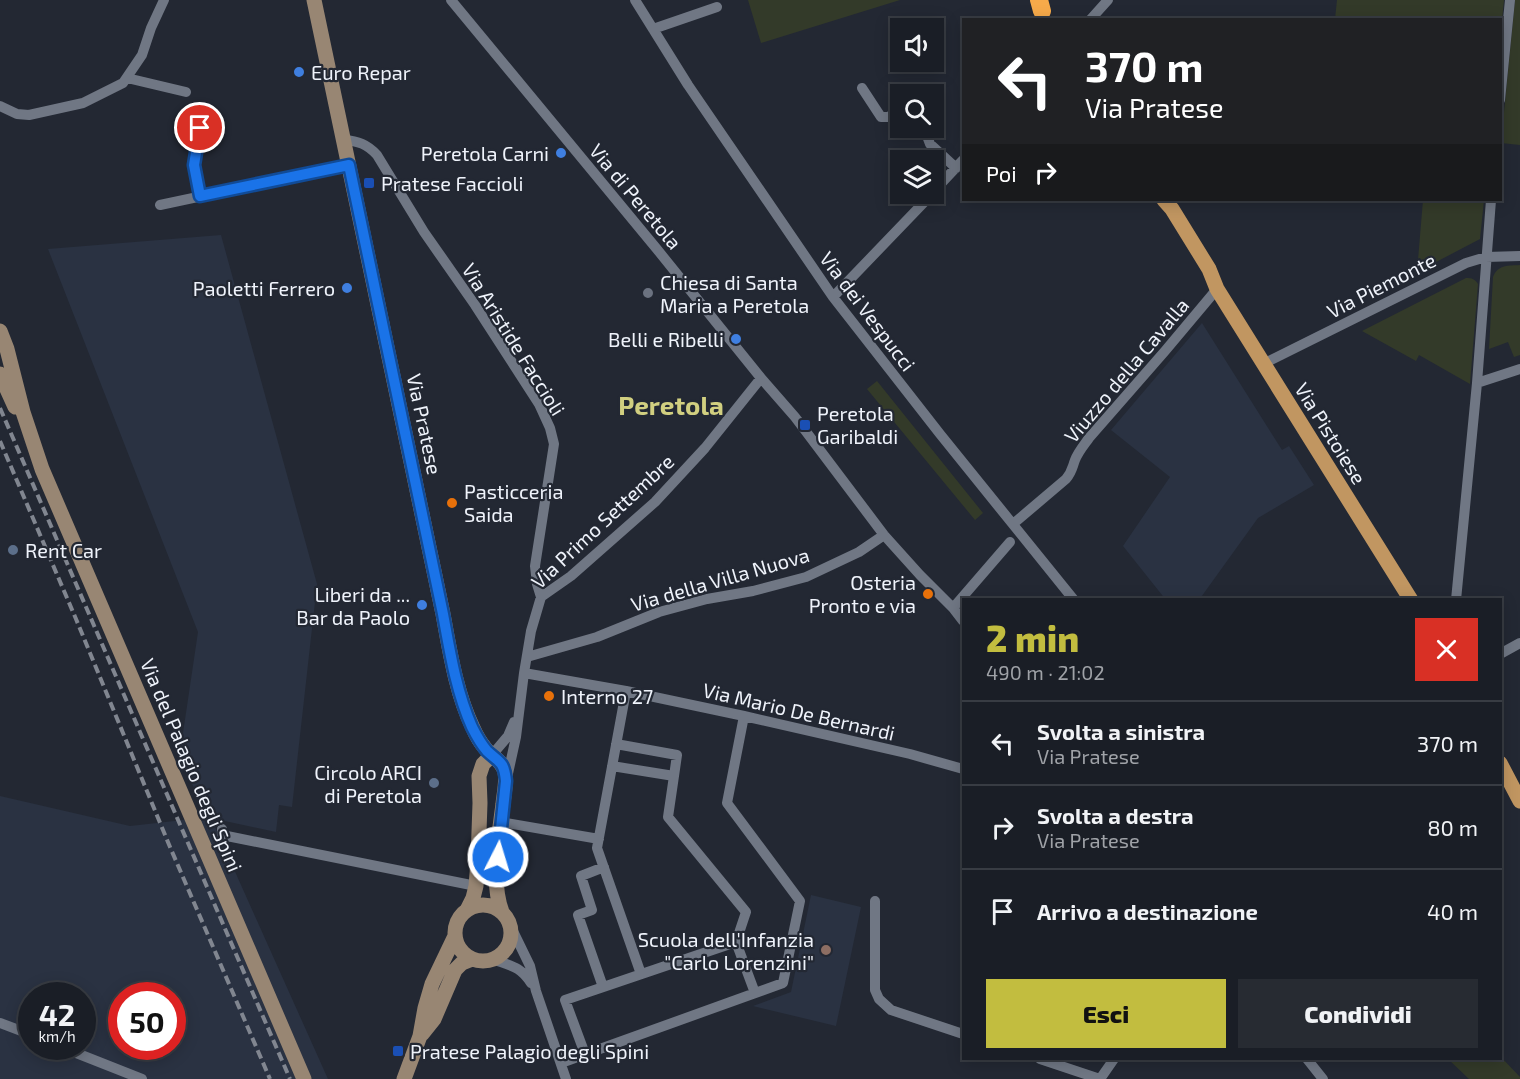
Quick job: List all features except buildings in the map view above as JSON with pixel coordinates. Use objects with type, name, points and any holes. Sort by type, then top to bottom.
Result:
[{"type":"main road","name":"Via Pratese","points":[[314,0],[460,697],[473,729],[485,748],[503,765],[506,781]]},
{"type":"main road","name":"Via Pistoiese","points":[[1163,201],[1172,209],[1209,269],[1217,289],[1410,598]]},
{"type":"main road","name":"Via del Palagio degli Spini","points":[[0,331],[42,469]]},
{"type":"main road","name":"Via del Palagio degli Spini","points":[[0,374],[304,1079]]},
{"type":"main road","points":[[404,1079],[420,1036],[432,984],[455,936],[457,922],[473,898],[476,886],[480,819],[479,776],[483,764],[492,755]]},
{"type":"main road","points":[[1502,767],[1520,801]]},
{"type":"main road","points":[[502,912],[498,902],[496,876],[506,781]]},
{"type":"main road","points":[[455,936],[460,950],[472,959],[481,961],[501,955],[508,945],[511,938],[511,927],[502,912],[487,905],[467,910]]},
{"type":"main road","points":[[420,1036],[434,1019],[455,970],[462,963],[472,959]]},
{"type":"street","points":[[0,106],[17,114],[29,116],[83,103],[123,83],[142,55],[164,0]]},
{"type":"street","name":"Via di Peretola","points":[[452,0],[760,378],[795,417],[884,535],[962,620]]},
{"type":"street","name":"Via dei Vespucci","points":[[635,0],[694,94],[833,297],[1072,598]]},
{"type":"street","points":[[1092,18],[1108,0]]},
{"type":"street","points":[[1502,80],[1510,0]]},
{"type":"street","points":[[653,29],[717,7]]},
{"type":"street","points":[[127,78],[186,92]]},
{"type":"street","points":[[862,88],[880,117],[890,116]]},
{"type":"street","points":[[200,196],[194,165],[204,109]]},
{"type":"street","points":[[928,138],[930,144],[959,164],[944,180]]},
{"type":"street","name":"Via Aristide Faccioli","points":[[344,140],[362,142],[377,155],[424,232],[475,305],[539,404],[550,428],[554,444],[535,566],[541,597]]},
{"type":"street","points":[[160,205],[349,165]]},
{"type":"street","points":[[1456,598],[1477,383],[1491,201]]},
{"type":"street","points":[[833,297],[922,204]]},
{"type":"street","name":"Via Piemonte","points":[[1263,364],[1466,263],[1486,257],[1520,256]]},
{"type":"street","name":"Viuzzo della Cavalla","points":[[1013,524],[1066,478],[1072,471],[1079,451],[1089,438],[1217,289]]},
{"type":"street","points":[[1477,383],[1520,369]]},
{"type":"street","name":"Via Primo Settembre","points":[[506,781],[516,737],[524,672],[534,619],[541,597],[571,576],[655,502],[705,448],[760,378]]},
{"type":"street","name":"Via della Villa Nuova","points":[[527,657],[597,637],[659,612],[806,577],[859,552],[884,535]]},
{"type":"street","points":[[953,608],[1010,542]]},
{"type":"street","points":[[1502,653],[1520,643]]},
{"type":"street","name":"Via Mario De Bernardi","points":[[524,672],[744,716],[909,754],[962,770]]},
{"type":"street","points":[[626,691],[597,848],[641,974]]},
{"type":"street","name":"Via Primo Settembre","points":[[492,755],[508,736],[518,714]]},
{"type":"street","points":[[561,1063],[783,983],[800,901],[727,803],[744,716]]},
{"type":"street","points":[[616,744],[677,755],[668,817],[746,912],[736,942],[754,993]]},
{"type":"street","points":[[612,766],[674,776]]},
{"type":"street","points":[[501,822],[599,838]]},
{"type":"street","points":[[222,829],[222,835],[476,886]]},
{"type":"street","points":[[603,987],[578,915],[592,910],[581,876],[604,867]]},
{"type":"street","points":[[875,901],[875,990],[879,999],[891,1010],[962,1034]]},
{"type":"street","points":[[511,927],[530,966],[536,991],[566,1079]]},
{"type":"street","points":[[585,1054],[565,1000],[736,942]]},
{"type":"street","points":[[492,959],[523,971],[536,991]]},
{"type":"street","points":[[0,1023],[18,1030]]},
{"type":"street","points":[[94,1060],[142,1079]]},
{"type":"street","points":[[1043,1060],[1100,1079],[1113,1060]]},
{"type":"street","points":[[1308,1060],[1323,1079]]},
{"type":"shaded area","points":[[221,235],[317,584],[292,807],[279,805],[276,832],[211,818],[328,1079],[0,1079],[0,796],[130,826],[210,817],[179,760],[198,632],[48,249]]},
{"type":"shaded area","points":[[1202,323],[1282,450],[1289,446],[1314,485],[1258,518],[1200,598],[1164,598],[1123,546],[1170,477],[1111,430]]},
{"type":"shaded area","name":"Scuola dell'Infanzia \"Carlo Lorenzini\"","points":[[811,895],[861,907],[836,1026],[753,1006],[791,992]]},
{"type":"green space","points":[[748,0],[900,0],[761,43]]},
{"type":"green space","points":[[1337,0],[1504,0],[1502,20],[1502,18],[1335,18]]},
{"type":"green space","points":[[1515,0],[1520,0],[1520,145],[1502,143]]},
{"type":"green space","points":[[1423,201],[1484,201],[1480,239],[1417,272]]},
{"type":"green space","points":[[1520,265],[1520,355],[1514,357],[1508,342],[1489,349],[1493,277],[1501,268]]},
{"type":"green space","points":[[1466,278],[1473,279],[1478,284],[1470,384],[1419,355],[1416,361],[1362,331]]},
{"type":"green space","points":[[877,381],[983,513],[975,520],[867,389]]},
{"type":"green space","points":[[1502,1058],[1520,1077],[1520,1079],[1469,1079],[1449,1060],[1502,1060]]},
{"type":"railway","points":[[0,408],[290,1079]]},
{"type":"railway","points":[[0,441],[270,1079]]},
{"type":"place","name":"Euro Repar","points":[[299,72]]},
{"type":"place","name":"Peretola Carni","points":[[561,153]]},
{"type":"place","name":"Pratese Faccioli","points":[[369,183]]},
{"type":"place","name":"Paoletti Ferrero","points":[[347,288]]},
{"type":"place","name":"Chiesa di Santa Maria a Peretola","points":[[648,293]]},
{"type":"place","name":"Belli e Ribelli","points":[[736,339]]},
{"type":"place","name":"Peretola Garibaldi","points":[[805,425]]},
{"type":"place","name":"Pasticceria Saida","points":[[452,503]]},
{"type":"place","name":"Rent Car","points":[[13,550]]},
{"type":"place","name":"Osteria Pronto e via","points":[[928,594]]},
{"type":"place","name":"Liberi da ... Bar da Paolo","points":[[422,605]]},
{"type":"place","name":"Interno 27","points":[[549,696]]},
{"type":"place","name":"Circolo ARCI di Peretola","points":[[434,783]]},
{"type":"place","name":"Scuola dell'Infanzia \"Carlo Lorenzini\"","points":[[826,950]]},
{"type":"place","name":"Pratese Palagio degli Spini","points":[[398,1051]]},
{"type":"district","name":"Peretola","points":[[671,404]]},
{"type":"route","points":[[200,128],[194,165],[200,196],[349,165],[460,697],[473,729],[485,748],[501,762],[504,769],[506,781],[498,857]]}]
